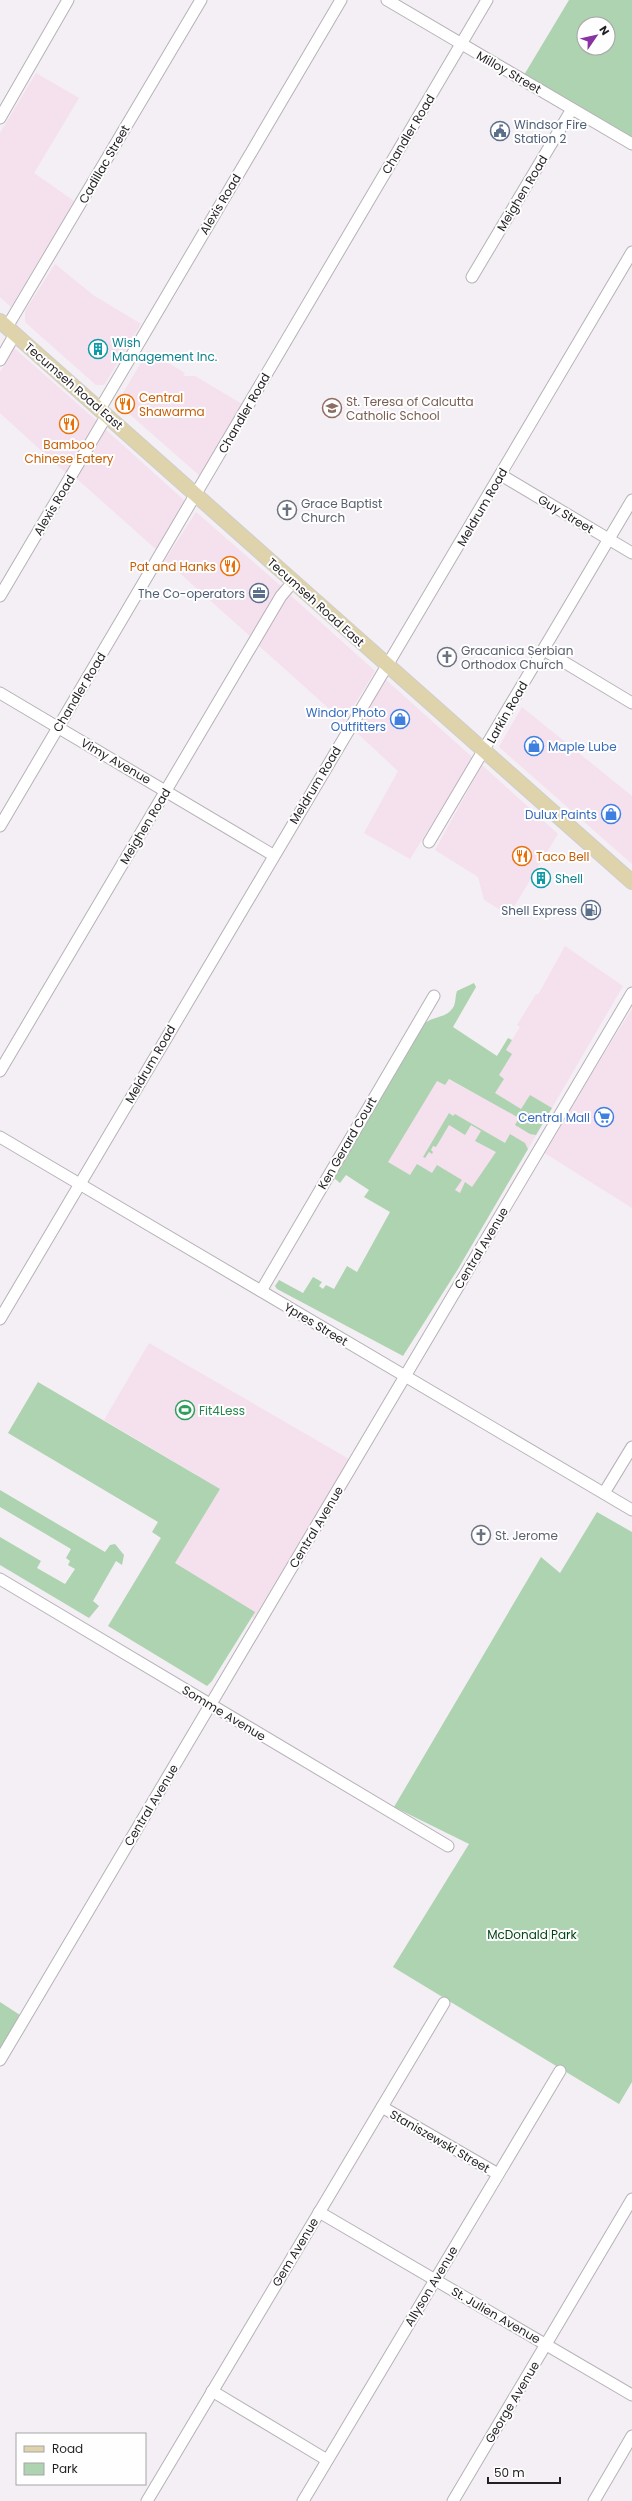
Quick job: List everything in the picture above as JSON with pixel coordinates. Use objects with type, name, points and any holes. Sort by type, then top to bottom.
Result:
[{"type":"main road","name":"Tecumseh Road East","points":[[8,327],[632,882]]},
{"type":"street","points":[[0,118],[68,0]]},
{"type":"street","name":"Cadillac Street","points":[[0,360],[8,327],[201,0]]},
{"type":"street","name":"Alexis Road","points":[[0,596],[341,0]]},
{"type":"street","name":"Milloy Street","points":[[387,0],[632,144]]},
{"type":"street","name":"Chandler Road","points":[[0,826],[487,0]]},
{"type":"street","name":"Meighen Road","points":[[472,277],[572,109]]},
{"type":"street","name":"Meldrum Road","points":[[0,1319],[273,855],[501,475],[632,252]]},
{"type":"street","name":"Guy Street","points":[[501,475],[632,553]]},
{"type":"street","name":"Larkin Road","points":[[429,842],[632,500]]},
{"type":"street","name":"Meighen Road","points":[[0,1071],[281,596],[293,582]]},
{"type":"street","points":[[544,650],[632,704]]},
{"type":"street","name":"Vimy Avenue","points":[[0,693],[166,790],[273,855]]},
{"type":"street","name":"Central Avenue","points":[[0,2060],[632,993]]},
{"type":"street","name":"Ken Gerard Court","points":[[261,1291],[434,996]]},
{"type":"street","name":"Ypres Street","points":[[0,1136],[632,1510]]},
{"type":"street","points":[[604,1494],[632,1447]]},
{"type":"street","name":"Somme Avenue","points":[[0,1579],[448,1846]]},
{"type":"street","name":"Gem Avenue","points":[[147,2501],[444,2003]]},
{"type":"street","name":"Allyson Avenue","points":[[303,2501],[560,2071]]},
{"type":"street","name":"Staniszewski Street","points":[[382,2107],[498,2174]]},
{"type":"street","name":"George Avenue","points":[[453,2501],[632,2199]]},
{"type":"street","name":"St. Julien Avenue","points":[[319,2212],[632,2395]]},
{"type":"street","points":[[212,2391],[327,2460]]},
{"type":"street","points":[[594,2501],[632,2436]]},
{"type":"shaded area","points":[[36,73],[79,98],[34,173],[74,201],[11,307],[0,297],[0,133]]},
{"type":"shaded area","points":[[55,264],[93,295],[141,324],[104,385],[96,385],[25,322],[25,311]]},
{"type":"shaded area","points":[[14,348],[97,421],[66,473],[0,413],[0,372]]},
{"type":"shaded area","points":[[148,351],[185,373],[183,376],[195,376],[242,404],[200,476],[117,403]]},
{"type":"shaded area","points":[[105,429],[186,502],[158,551],[76,478]]},
{"type":"shaded area","points":[[196,512],[281,586],[252,638],[165,560]]},
{"type":"shaded area","points":[[289,594],[375,671],[344,722],[257,644]]},
{"type":"shaded area","points":[[385,679],[473,758],[410,859],[364,833],[398,771],[354,730]]},
{"type":"shaded area","points":[[522,707],[632,796],[632,864],[499,747]]},
{"type":"shaded area","points":[[482,765],[558,834],[509,915],[484,900],[478,877],[435,850]]},
{"type":"shaded area","points":[[565,946],[623,986],[485,1223],[382,1161],[435,1072],[478,1095],[520,1027],[517,1025],[536,994],[538,995]]},
{"type":"shaded area","points":[[632,1009],[632,1208],[543,1152]]},
{"type":"shaded area","points":[[149,1343],[349,1459],[254,1618],[150,1555],[197,1475],[104,1420]]},
{"type":"green space","points":[[569,0],[632,0],[632,139],[524,75]]},
{"type":"green space","points":[[474,983],[476,987],[453,1027],[497,1056],[508,1038],[512,1040],[506,1050],[512,1054],[499,1075],[504,1079],[495,1093],[521,1109],[530,1095],[552,1108],[536,1135],[530,1134],[515,1125],[519,1118],[449,1079],[445,1085],[437,1081],[388,1162],[410,1175],[417,1164],[432,1173],[437,1165],[462,1180],[455,1190],[460,1193],[465,1182],[472,1187],[496,1152],[475,1141],[481,1131],[471,1125],[465,1135],[449,1125],[436,1147],[433,1146],[431,1150],[433,1152],[432,1154],[429,1152],[425,1158],[423,1157],[449,1113],[453,1116],[455,1114],[505,1143],[510,1134],[525,1143],[528,1149],[458,1269],[403,1356],[277,1289],[275,1286],[279,1280],[303,1293],[313,1277],[322,1282],[319,1286],[323,1289],[326,1285],[334,1289],[347,1266],[357,1272],[390,1212],[364,1197],[369,1190],[346,1175],[340,1183],[334,1178],[424,1024],[432,1019],[448,1013],[454,1006],[457,991]]},
{"type":"green space","points":[[38,1382],[220,1489],[175,1563],[255,1612],[212,1681],[207,1686],[108,1626],[161,1538],[152,1532],[158,1522],[8,1433]]},
{"type":"green space","points":[[0,1490],[105,1552],[110,1545],[115,1544],[124,1555],[122,1565],[116,1561],[93,1601],[99,1606],[89,1618],[0,1565],[0,1537],[41,1561],[37,1568],[65,1584],[75,1569],[68,1565],[70,1561],[66,1558],[71,1549],[0,1507]]},
{"type":"green space","name":"McDonald Park","points":[[597,1512],[632,1532],[632,2082],[619,2104],[393,1967],[469,1844],[394,1807],[541,1557],[560,1573]]},
{"type":"green space","points":[[0,2002],[20,2015],[0,2049]]},
{"type":"place","name":"Windsor Fire Station 2","points":[[500,131]]},
{"type":"place","name":"Wish Management Inc.","points":[[98,349]]},
{"type":"place","name":"Central Shawarma","points":[[125,404]]},
{"type":"place","name":"St. Teresa of Calcutta Catholic School","points":[[332,408]]},
{"type":"place","name":"Bamboo Chinese Eatery","points":[[69,424]]},
{"type":"place","name":"Grace Baptist Church","points":[[287,510]]},
{"type":"place","name":"Pat and Hanks","points":[[230,566]]},
{"type":"place","name":"The Co-operators","points":[[259,593]]},
{"type":"place","name":"Gracanica Serbian Orthodox Church","points":[[447,657]]},
{"type":"place","name":"Windor Photo Outfitters","points":[[400,719]]},
{"type":"place","name":"Maple Lube","points":[[534,746]]},
{"type":"place","name":"Dulux Paints","points":[[611,814]]},
{"type":"place","name":"Taco Bell","points":[[522,856]]},
{"type":"place","name":"Shell","points":[[541,878]]},
{"type":"place","name":"Shell Express","points":[[591,910]]},
{"type":"place","name":"Central Mall","points":[[604,1117]]},
{"type":"place","name":"Fit4Less","points":[[185,1410]]},
{"type":"place","name":"St. Jerome","points":[[481,1535]]}]
